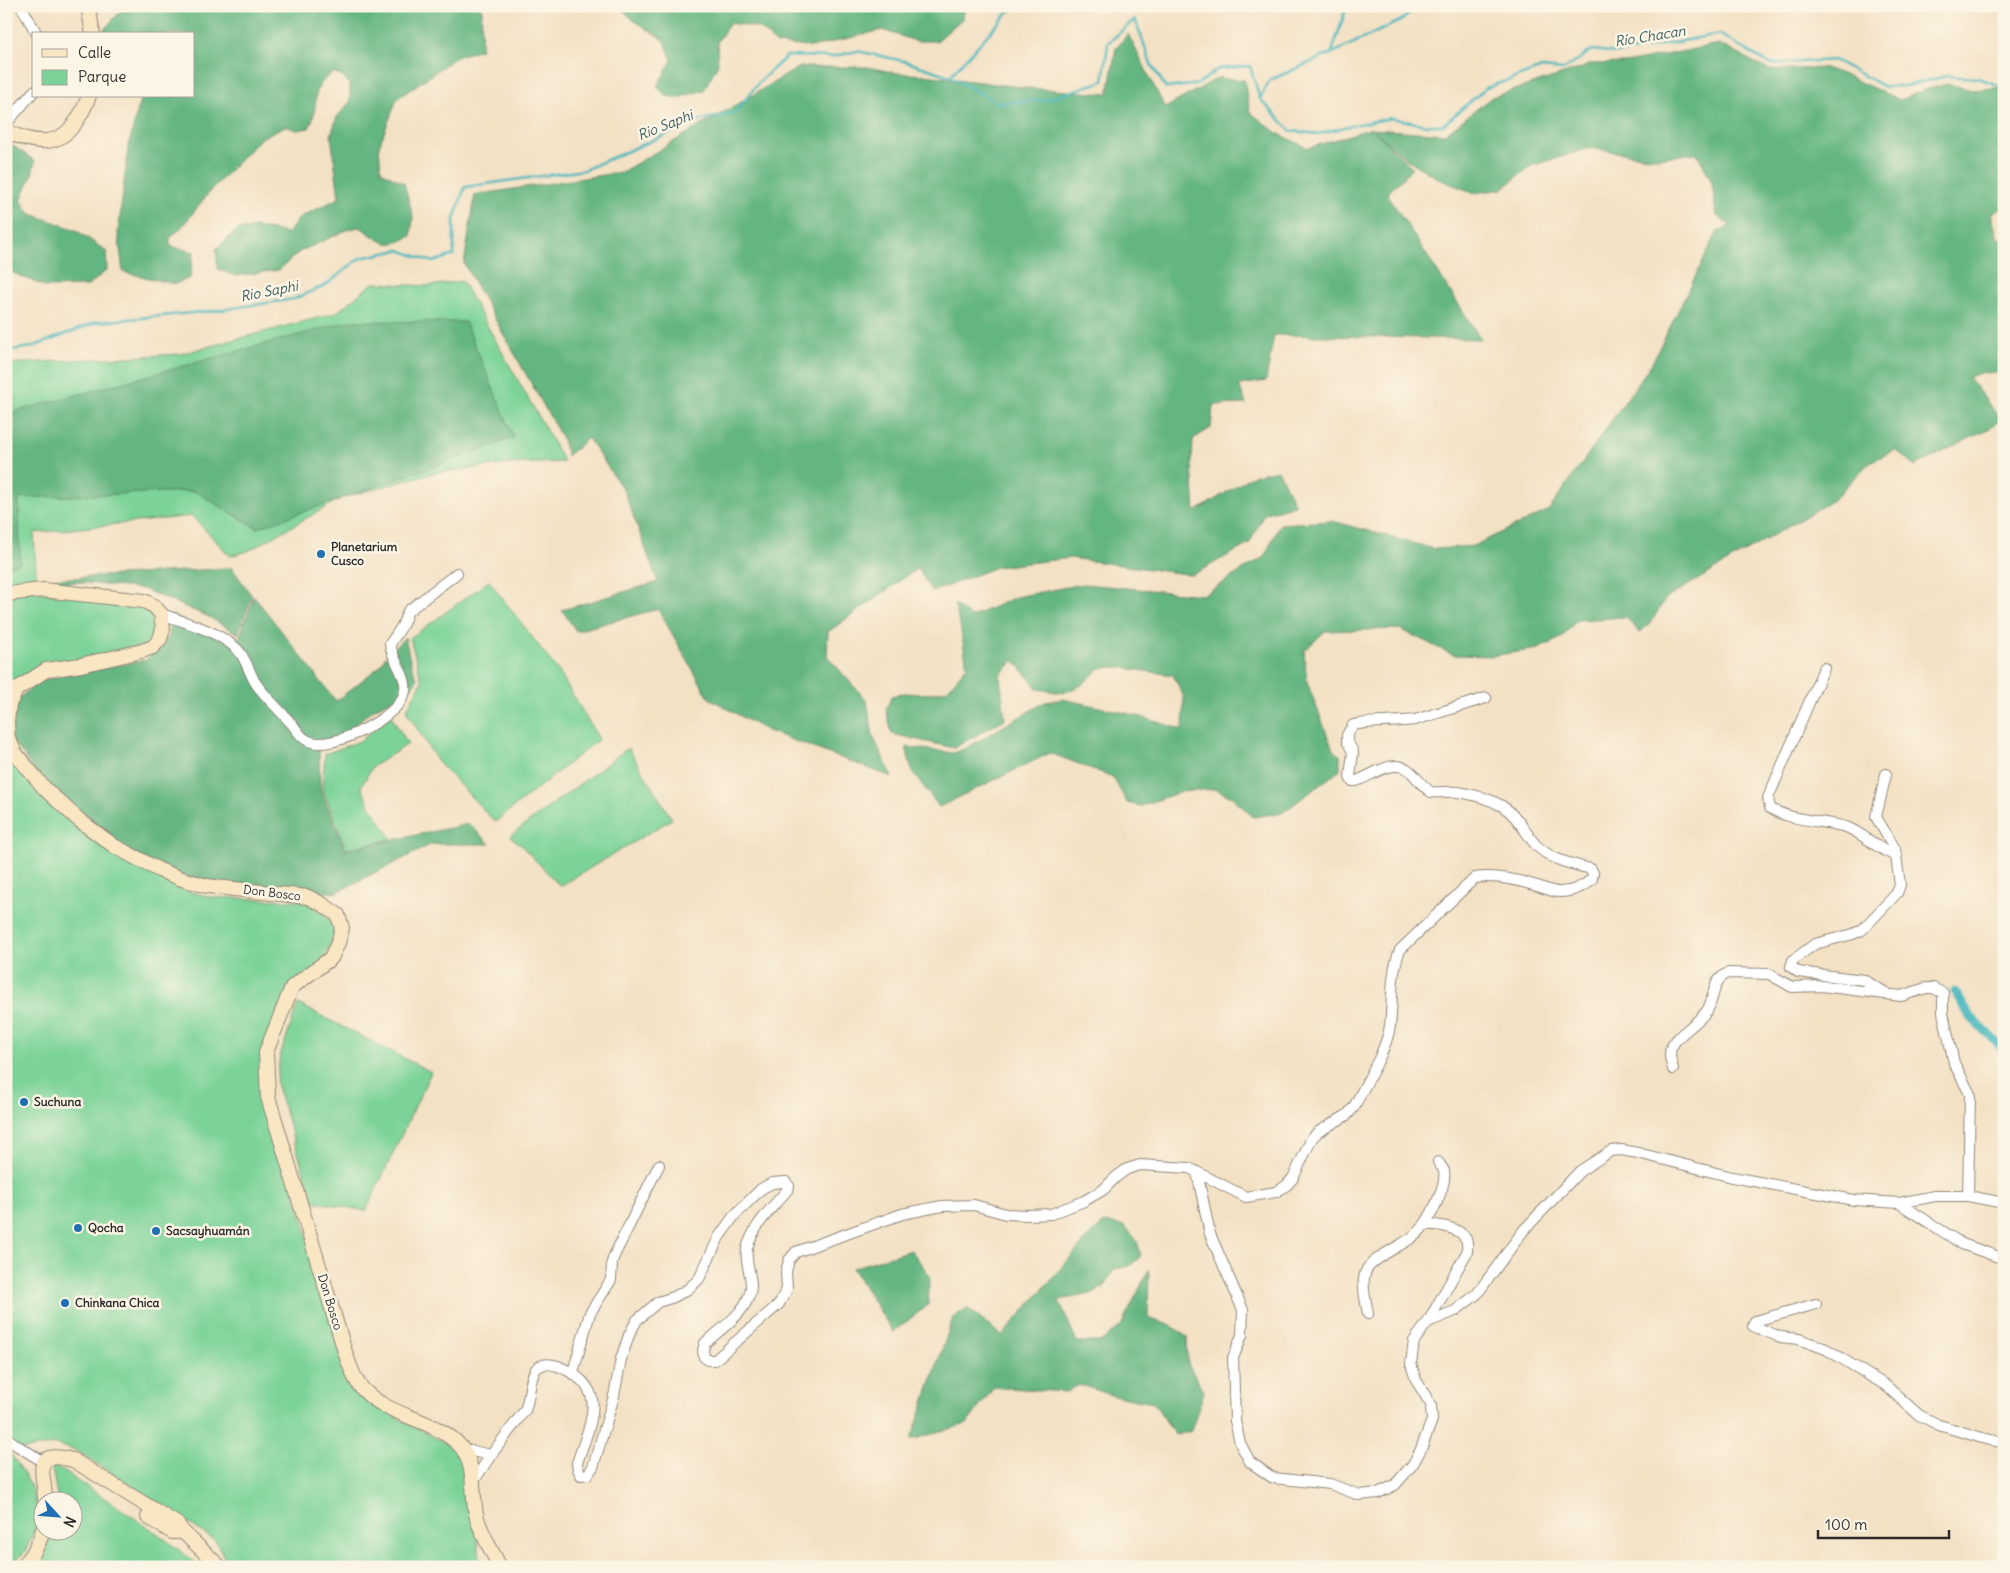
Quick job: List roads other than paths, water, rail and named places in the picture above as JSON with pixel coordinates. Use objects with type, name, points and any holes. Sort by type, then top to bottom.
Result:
[{"type":"street","points":[[20,6],[36,32]]},
{"type":"street","points":[[88,6],[92,32]]},
{"type":"street","points":[[6,124],[32,93]]},
{"type":"street","points":[[6,131],[37,142],[52,140],[68,133],[81,116],[87,98]]},
{"type":"street","points":[[6,594],[43,590],[144,601],[154,606],[161,614],[204,628],[238,649],[256,683],[306,740],[320,744],[358,734],[389,712],[403,698],[406,682],[391,654],[390,644],[402,626],[408,611],[456,573]]},
{"type":"street","name":"Don Bosco","points":[[161,614],[163,629],[160,639],[153,646],[142,651],[81,665],[46,670],[17,689],[9,704],[8,738],[15,753],[45,789],[79,820],[114,846],[159,870],[182,879],[206,886],[308,897],[338,915],[342,928],[335,951],[330,958],[292,988],[266,1052],[268,1097],[346,1355],[355,1378],[369,1396],[382,1404],[445,1432],[463,1449],[473,1482],[477,1517],[500,1567]]},
{"type":"street","points":[[1824,668],[1768,798],[1770,808],[1780,813],[1846,827],[1868,838],[1882,850],[1897,856]]},
{"type":"street","points":[[473,1482],[525,1410],[529,1402],[536,1369],[544,1364],[554,1365],[573,1372],[587,1385],[592,1395],[592,1419],[577,1463],[581,1475],[588,1474],[594,1467],[614,1396],[621,1359],[629,1335],[637,1320],[658,1302],[674,1297],[700,1279],[719,1237],[734,1216],[761,1190],[772,1183],[786,1182],[788,1188],[766,1213],[753,1234],[746,1260],[751,1286],[748,1298],[736,1316],[705,1343],[702,1350],[708,1360],[715,1360],[779,1304],[787,1289],[786,1272],[788,1260],[796,1252],[902,1214],[942,1206],[974,1205],[1006,1214],[1028,1216],[1051,1214],[1084,1201],[1103,1190],[1127,1169],[1140,1165],[1183,1167],[1197,1172],[1246,1197],[1276,1192],[1287,1185],[1293,1178],[1312,1138],[1318,1132],[1347,1115],[1354,1107],[1386,1041],[1390,1026],[1394,964],[1400,950],[1475,878],[1492,877],[1512,880],[1558,892],[1582,887],[1592,879],[1593,873],[1591,869],[1560,861],[1548,855],[1536,844],[1511,812],[1494,802],[1458,792],[1431,792],[1408,770],[1401,766],[1380,769],[1356,782],[1352,781],[1350,777],[1353,752],[1346,735],[1353,725],[1382,720],[1404,722],[1415,720],[1486,698]]},
{"type":"street","points":[[1886,774],[1876,818],[1895,849],[1897,856],[1900,885],[1897,893],[1872,922],[1862,930],[1815,944],[1791,964],[1793,970],[1798,972],[1864,980],[1891,996]]},
{"type":"street","points":[[1673,1069],[1670,1057],[1672,1048],[1681,1036],[1703,1016],[1711,1001],[1717,982],[1728,973],[1769,974],[1792,987],[1822,986],[1891,996],[1909,995],[1926,988],[1933,988],[1943,993],[1943,1013],[1954,1063],[1970,1094],[1968,1196]]},
{"type":"street","points":[[1428,1322],[1455,1311],[1477,1294],[1530,1224],[1580,1170],[1611,1151],[1621,1150],[1638,1153],[1732,1177],[1854,1200],[1899,1203],[1935,1196],[1968,1196],[2004,1203]]},
{"type":"street","points":[[1368,1314],[1364,1282],[1368,1268],[1416,1235],[1424,1225],[1444,1182],[1444,1172],[1438,1162]]},
{"type":"street","points":[[573,1372],[590,1313],[611,1280],[614,1256],[659,1165]]},
{"type":"street","points":[[1197,1172],[1210,1234],[1243,1310],[1242,1335],[1233,1358],[1235,1421],[1240,1443],[1250,1462],[1273,1478],[1330,1484],[1359,1495],[1378,1493],[1395,1484],[1413,1464],[1422,1449],[1432,1420],[1431,1405],[1416,1380],[1411,1364],[1414,1341],[1428,1322],[1467,1252],[1467,1244],[1462,1234],[1441,1226],[1424,1225]]},
{"type":"street","points":[[1899,1203],[1962,1244],[2004,1259]]},
{"type":"street","points":[[1816,1304],[1755,1321],[1753,1326],[1773,1335],[1799,1339],[1826,1349],[1886,1385],[1912,1410],[1939,1425],[1989,1440],[2004,1442]]},
{"type":"street","points":[[6,1437],[16,1446],[44,1462]]},
{"type":"street","points":[[463,1449],[491,1455]]},
{"type":"street","points":[[45,1490],[41,1472],[44,1462],[49,1457],[62,1457],[69,1466],[172,1532],[183,1532],[220,1567]]},
{"type":"street","points":[[21,1567],[40,1540]]},
{"type":"waterway","points":[[950,76],[1014,6]]},
{"type":"waterway","points":[[1332,52],[1347,6]]},
{"type":"waterway","points":[[1260,98],[1270,80],[1402,20],[1418,6]]},
{"type":"waterway","name":"Rio Saphi","points":[[6,351],[32,347],[97,322],[213,311],[294,299],[326,285],[360,258],[399,250],[433,262],[454,255],[454,219],[465,187],[584,170],[697,121],[735,113],[760,81],[787,56],[831,57],[857,51],[904,61],[950,76],[998,103],[1045,100],[1103,81],[1108,43],[1135,19],[1151,64],[1166,88],[1198,84],[1218,69],[1250,66],[1260,99],[1291,131],[1318,134],[1391,118],[1426,125],[1443,125],[1486,88],[1542,68],[1563,70],[1592,50],[1619,53],[1719,34],[1770,64],[1834,60],[1885,87],[1905,86],[1947,76],[1978,78],[2004,87]]},
{"type":"waterway","points":[[1955,992],[1969,1015],[2004,1050]]},
{"type":"place","name":"Planetarium Cusco","points":[[321,554]]},
{"type":"place","name":"Suchuna","points":[[24,1102]]},
{"type":"place","name":"Qocha","points":[[78,1228]]},
{"type":"place","name":"Sacsayhuamán","points":[[156,1231]]},
{"type":"place","name":"Chinkana Chica","points":[[65,1303]]},
{"type":"water label","name":"Río Chacan","points":[[1650,36]]}]
